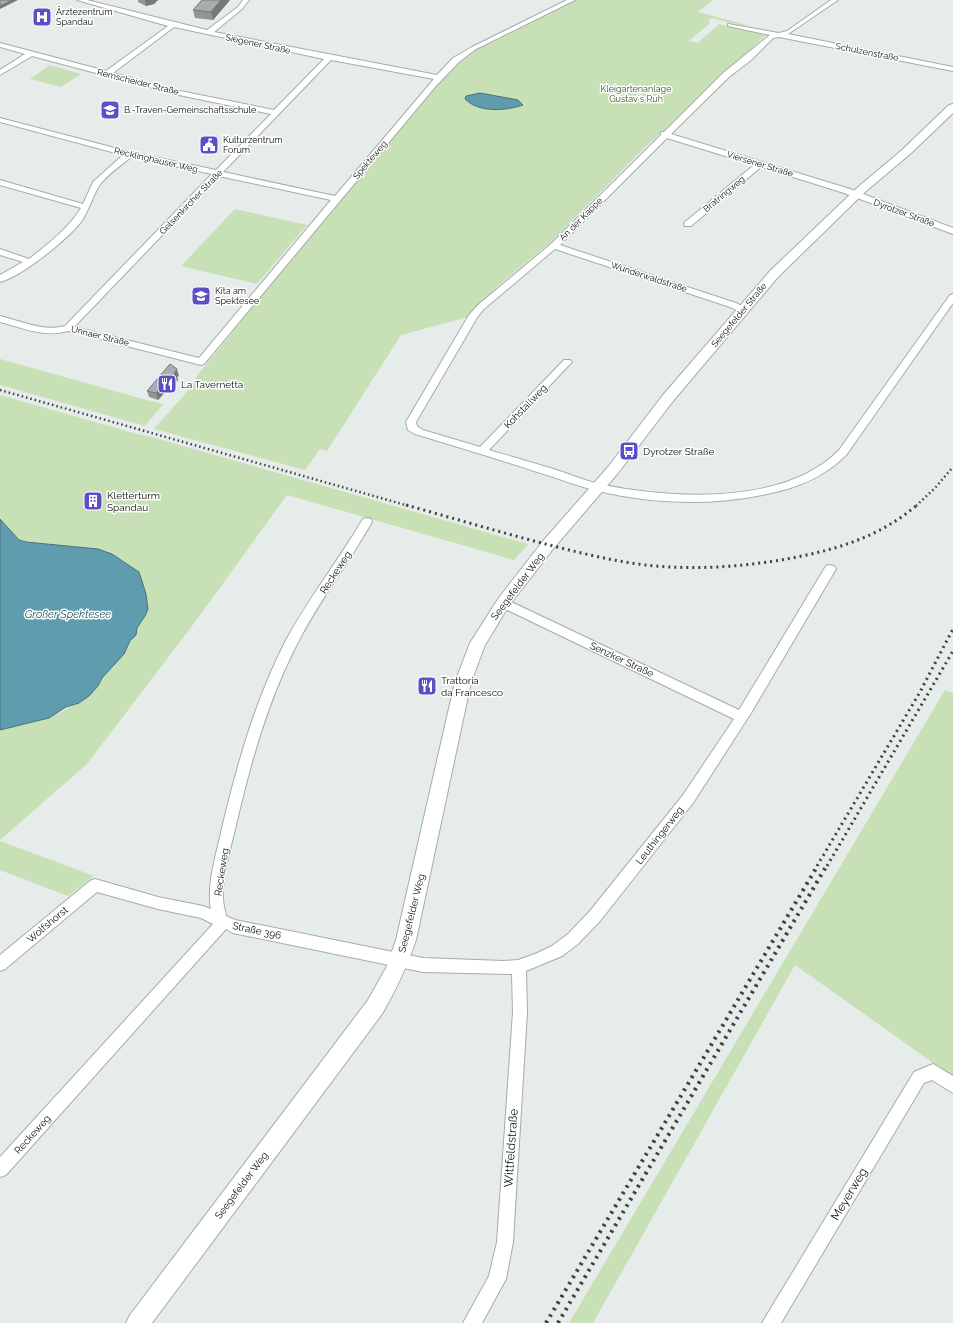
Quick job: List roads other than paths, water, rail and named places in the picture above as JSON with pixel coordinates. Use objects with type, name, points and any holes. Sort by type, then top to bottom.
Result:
[{"type":"street","name":"Siegener Straße","points":[[80,0],[173,25],[271,47],[439,78]]},
{"type":"street","points":[[208,33],[240,8],[246,0]]},
{"type":"street","name":"Spekteweg","points":[[201,362],[439,78],[456,60],[474,48],[572,0]]},
{"type":"street","name":"An der Kappe","points":[[482,451],[419,432],[412,428],[411,422],[474,315],[481,307],[554,246],[664,134],[726,75],[747,59],[771,37],[789,32],[835,0]]},
{"type":"street","points":[[103,7],[110,2]]},
{"type":"street","points":[[107,74],[173,25]]},
{"type":"street","points":[[730,25],[781,35]]},
{"type":"street","name":"Schulzenstraße","points":[[781,35],[953,69]]},
{"type":"street","name":"Remscheider Straße","points":[[0,45],[178,93],[277,113]]},
{"type":"street","points":[[0,73],[30,54]]},
{"type":"street","name":"Gelsenkircher Straße","points":[[68,328],[330,57]]},
{"type":"street","name":"Seegefelder Straße","points":[[548,545],[629,451],[654,415],[774,274],[855,196],[950,113]]},
{"type":"street","name":"Recklinghauser Weg","points":[[0,120],[129,154],[338,199]]},
{"type":"street","name":"Viersener Straße","points":[[664,134],[847,191],[855,196]]},
{"type":"street","points":[[0,279],[30,262],[58,240],[77,221],[86,207],[96,184],[129,154]]},
{"type":"street","name":"Bratringweg","points":[[688,224],[760,164]]},
{"type":"street","points":[[0,182],[86,207]]},
{"type":"street","name":"Dyrotzer Straße","points":[[855,196],[953,231]]},
{"type":"street","name":"Wunderwaldstraße","points":[[554,246],[733,305],[744,310]]},
{"type":"street","points":[[0,252],[30,262]]},
{"type":"street","points":[[482,451],[598,487],[659,498],[695,498],[739,495],[768,491],[791,484],[814,475],[832,464],[843,452],[953,297]]},
{"type":"street","name":"Unnaer Straße","points":[[0,319],[49,332],[60,332],[68,328],[201,362]]},
{"type":"street","name":"Kohstallweg","points":[[482,451],[567,362]]},
{"type":"street","name":"Reckeweg","points":[[0,1169],[220,926],[216,895],[226,842],[244,765],[262,708],[293,640],[327,582],[367,522]]},
{"type":"street","name":"Seegefelder Weg","points":[[138,1323],[375,1008],[400,959],[406,940],[463,682],[478,643],[503,603],[548,545]]},
{"type":"street","name":"Leuthingerweg","points":[[400,959],[423,965],[503,968],[518,967],[557,951],[573,939],[595,916],[688,799],[741,717],[830,569]]},
{"type":"street","name":"Senzker Straße","points":[[503,603],[741,717]]},
{"type":"street","name":"Straße 396","points":[[95,885],[158,903],[202,912],[233,926],[400,959]]},
{"type":"street","name":"Wolfshorst","points":[[0,964],[95,885]]},
{"type":"street","name":"Wittfeldstraße","points":[[472,1323],[497,1279],[505,1242],[520,1012],[520,979],[518,967]]},
{"type":"street","name":"Meyerweg","points":[[771,1323],[919,1077],[933,1072],[953,1085]]},
{"type":"water","points":[[480,93],[518,100],[523,105],[508,109],[492,110],[477,107],[465,99],[466,96]]},
{"type":"water","name":"Großer Spektesee","points":[[0,519],[19,540],[98,549],[112,554],[139,572],[146,594],[148,609],[137,628],[136,635],[130,641],[124,654],[102,678],[98,686],[89,696],[79,703],[66,707],[49,718],[0,730]]},
{"type":"railway","points":[[0,390],[409,506]]},
{"type":"railway","points":[[916,506],[935,488],[953,467]]},
{"type":"railway","points":[[406,505],[593,556],[643,565],[692,568],[747,565],[802,556],[848,544],[877,532],[891,524],[917,505]]},
{"type":"railway","points":[[817,866],[920,692],[953,629]]},
{"type":"railway","points":[[827,866],[953,651]]},
{"type":"railway","points":[[546,1323],[818,865]]},
{"type":"railway","points":[[558,1323],[827,865]]},
{"type":"place","name":"Ärztezentrum Spandau","points":[[42,17]]},
{"type":"place","name":"B.-Traven-Gemeinschaftsschule","points":[[110,110]]},
{"type":"place","name":"Kulturzentrum Forum","points":[[209,145]]},
{"type":"place","name":"Kita am Spektesee","points":[[201,296]]},
{"type":"place","name":"La Tavernetta","points":[[167,384]]},
{"type":"place","name":"Dyrotzer Straße","points":[[629,451]]},
{"type":"place","name":"Kletterturm Spandau","points":[[93,501]]},
{"type":"place","name":"Trattoria da Francesco","points":[[427,686]]},
{"type":"park label","name":"Kleigartenanlage Gustav´s Ruh","points":[[636,94]]}]
